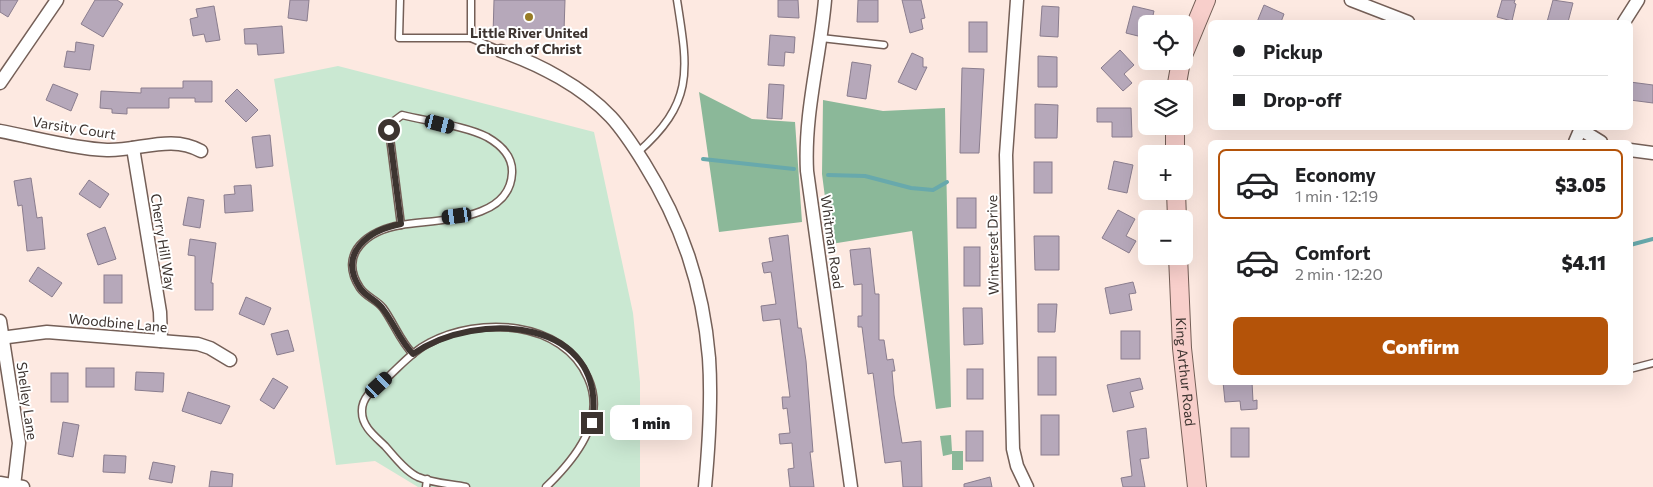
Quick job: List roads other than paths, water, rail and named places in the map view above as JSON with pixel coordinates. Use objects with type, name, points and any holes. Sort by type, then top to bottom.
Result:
[{"type":"street","points":[[0,83],[57,0]]},
{"type":"street","name":"Whitman Road","points":[[825,0],[821,38],[807,120],[807,171],[851,487]]},
{"type":"street","name":"Winterset Drive","points":[[1017,0],[1007,174],[1013,449],[1017,466],[1027,487]]},
{"type":"street","points":[[1193,31],[1206,0]]},
{"type":"street","points":[[1351,0],[1403,20]]},
{"type":"street","points":[[1625,20],[1638,0]]},
{"type":"street","points":[[501,51],[538,66],[577,89],[611,117],[637,153],[675,218],[686,245],[698,289],[708,358],[710,402],[705,487]]},
{"type":"street","points":[[1583,130],[1598,140]]},
{"type":"street","name":"Varsity Court","points":[[0,131],[104,150],[133,148],[170,142],[182,143],[201,151]]},
{"type":"street","name":"Cherry Hill Way","points":[[133,148],[160,312],[161,341]]},
{"type":"street","points":[[1633,150],[1653,153]]},
{"type":"street","name":"King Arthur Road","points":[[1178,265],[1183,357],[1197,487]]},
{"type":"street","name":"Shelley Lane","points":[[0,321],[1,338],[19,443],[19,486]]},
{"type":"street","name":"Woodbine Lane","points":[[1,338],[47,332],[198,344],[221,353],[230,360]]},
{"type":"street","points":[[0,483],[19,486]]},
{"type":"lane","points":[[400,0],[399,38],[471,38],[501,51]]},
{"type":"lane","points":[[471,0],[471,38]]},
{"type":"lane","points":[[637,153],[668,122],[683,89],[685,74],[684,48],[676,0]]},
{"type":"lane","points":[[821,38],[884,45]]},
{"type":"lane","points":[[401,224],[389,130],[390,124],[396,117],[402,115],[478,134],[499,144],[506,151],[512,171],[506,194],[500,201],[475,214],[401,224],[376,230],[368,236],[355,255],[353,270],[361,289],[382,307],[405,346],[413,354]]},
{"type":"lane","points":[[466,487],[427,480],[409,471],[368,429],[362,412],[367,396],[413,354],[442,337],[486,327],[523,330],[555,340],[577,358],[590,383],[594,413],[587,436],[546,487]]},
{"type":"lane","points":[[1633,368],[1653,363]]},
{"type":"lane","points":[[426,487],[427,480]]},
{"type":"waterway","points":[[703,159],[794,169]]},
{"type":"waterway","points":[[828,175],[865,176],[911,188],[933,190],[947,182]]},
{"type":"waterway","points":[[1633,244],[1653,239]]},
{"type":"place","name":"Little River United Church of Christ","points":[[529,17]]}]
